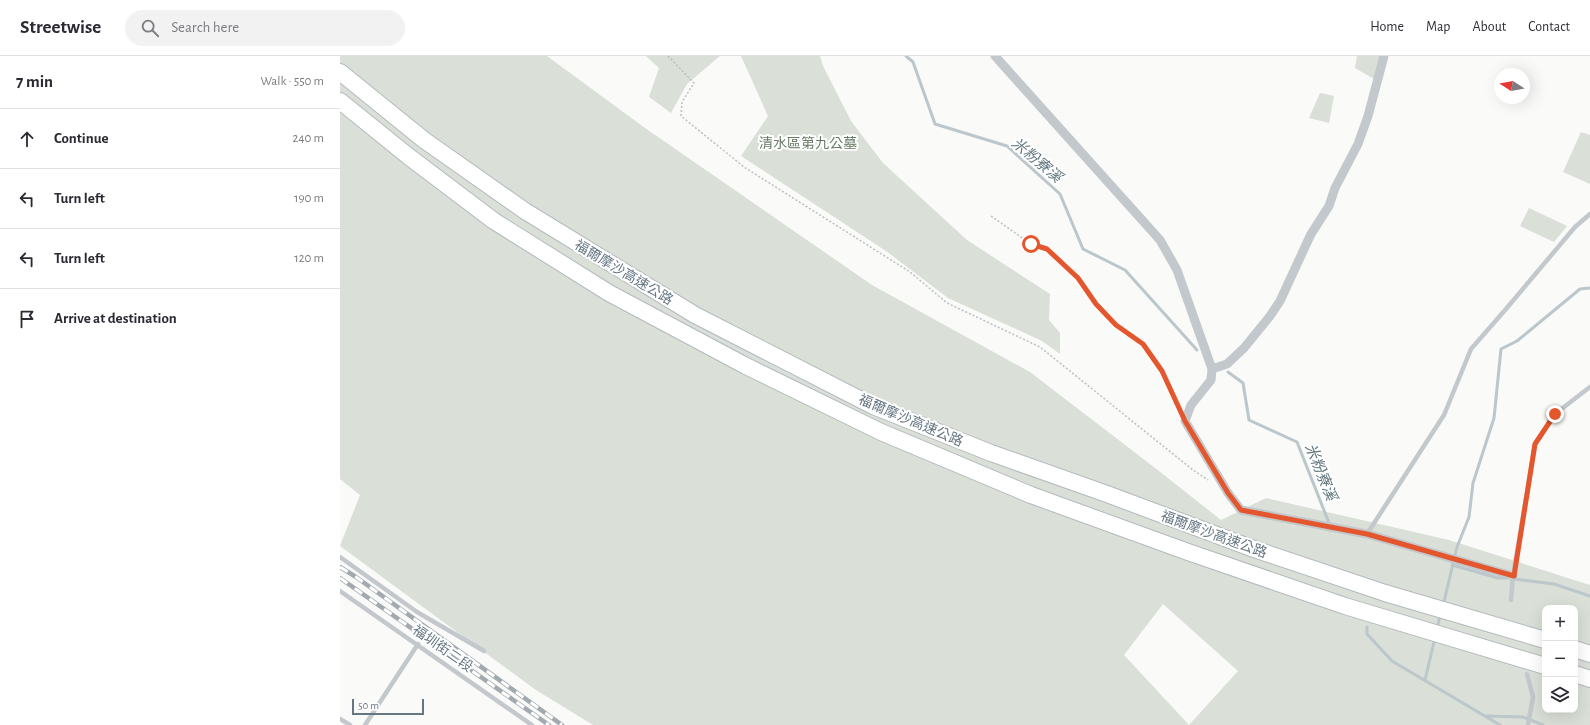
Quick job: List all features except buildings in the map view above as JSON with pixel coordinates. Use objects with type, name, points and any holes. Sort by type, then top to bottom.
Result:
[{"type":"highway","name":"福爾摩沙高速公路","points":[[340,72],[424,140],[525,211],[695,315],[873,406],[991,454],[1107,494],[1254,549],[1385,593],[1542,639]]},
{"type":"highway","name":"福爾摩沙高速公路","points":[[340,101],[408,156],[494,221],[609,293],[746,366],[881,432],[1031,495],[1196,555],[1345,606],[1542,665]]},
{"type":"highway","points":[[1578,650],[1590,654]]},
{"type":"highway","points":[[1578,675],[1590,679]]},
{"type":"street","points":[[995,56],[1100,175],[1160,240],[1177,270],[1212,369],[1211,380],[1191,405],[1185,421],[1228,493],[1241,510],[1367,534],[1514,576]]},
{"type":"street","points":[[1212,369],[1227,364],[1244,348],[1280,301],[1311,234],[1328,206],[1335,188],[1358,144],[1368,116],[1384,56]]},
{"type":"lane","points":[[1367,534],[1444,415],[1471,349],[1575,227],[1590,214]]},
{"type":"lane","points":[[1511,600],[1535,444],[1555,414],[1590,387]]},
{"type":"lane","points":[[340,557],[417,612],[484,651]]},
{"type":"lane","name":"福圳街二段","points":[[340,591],[532,725]]},
{"type":"lane","points":[[365,725],[418,644]]},
{"type":"lane","points":[[1527,674],[1533,697],[1528,725]]},
{"type":"lane","points":[[340,719],[350,725]]},
{"type":"path","points":[[668,56],[694,83],[682,102],[681,116],[744,167],[910,272],[947,302],[1040,347],[1193,470],[1211,482]]},
{"type":"path","points":[[991,216],[1031,244],[1047,249],[1078,278],[1096,304],[1116,325],[1143,344],[1162,371],[1185,421]]},
{"type":"green space","points":[[340,56],[547,56],[645,128],[872,285],[1030,372],[1221,520],[1266,498],[1449,540],[1590,585],[1590,725],[1189,725],[593,725],[536,690],[340,546],[360,495],[340,479]],"holes":[[[1163,604],[1238,671],[1189,725],[1124,655]]]},
{"type":"green space","points":[[646,56],[720,56],[687,84],[671,113],[649,97],[659,68]]},
{"type":"green space","name":"清水區第九公墓","points":[[741,56],[820,56],[823,66],[851,121],[883,163],[967,240],[1050,294],[1049,320],[1060,333],[1060,354],[1042,341],[948,298],[886,251],[741,156],[768,116]]},
{"type":"green space","points":[[1357,56],[1381,56],[1374,79],[1355,68]]},
{"type":"green space","points":[[1320,93],[1334,96],[1329,123],[1309,118]]},
{"type":"green space","points":[[1581,132],[1590,135],[1590,184],[1563,172]]},
{"type":"green space","points":[[1529,208],[1567,226],[1554,242],[1520,226]]},
{"type":"waterway","name":"米粉寮溪","points":[[906,56],[913,62],[935,124],[1007,146],[1060,194],[1083,249],[1125,270],[1197,350]]},
{"type":"waterway","points":[[1443,606],[1457,547],[1469,517],[1473,483],[1494,418],[1501,349],[1517,341],[1580,289],[1590,288]]},
{"type":"waterway","name":"米粉寮溪","points":[[1228,372],[1243,383],[1249,420],[1297,442],[1329,523]]},
{"type":"waterway","points":[[1452,565],[1498,578],[1506,578]]},
{"type":"waterway","points":[[1514,579],[1554,584],[1590,596]]},
{"type":"waterway","points":[[1437,629],[1440,615]]},
{"type":"waterway","name":"米粉寮溪","points":[[1367,627],[1367,634],[1392,661],[1500,725]]},
{"type":"waterway","points":[[1425,680],[1435,638]]},
{"type":"waterway","points":[[1486,716],[1523,717],[1543,725]]},
{"type":"railway","points":[[340,567],[562,725]]},
{"type":"railway","points":[[340,578],[549,725]]},
{"type":"route","points":[[1031,244],[1047,249],[1078,278],[1096,304],[1116,325],[1143,344],[1162,371],[1185,421],[1228,493],[1241,510],[1367,534],[1514,576],[1535,444],[1555,414]]}]
